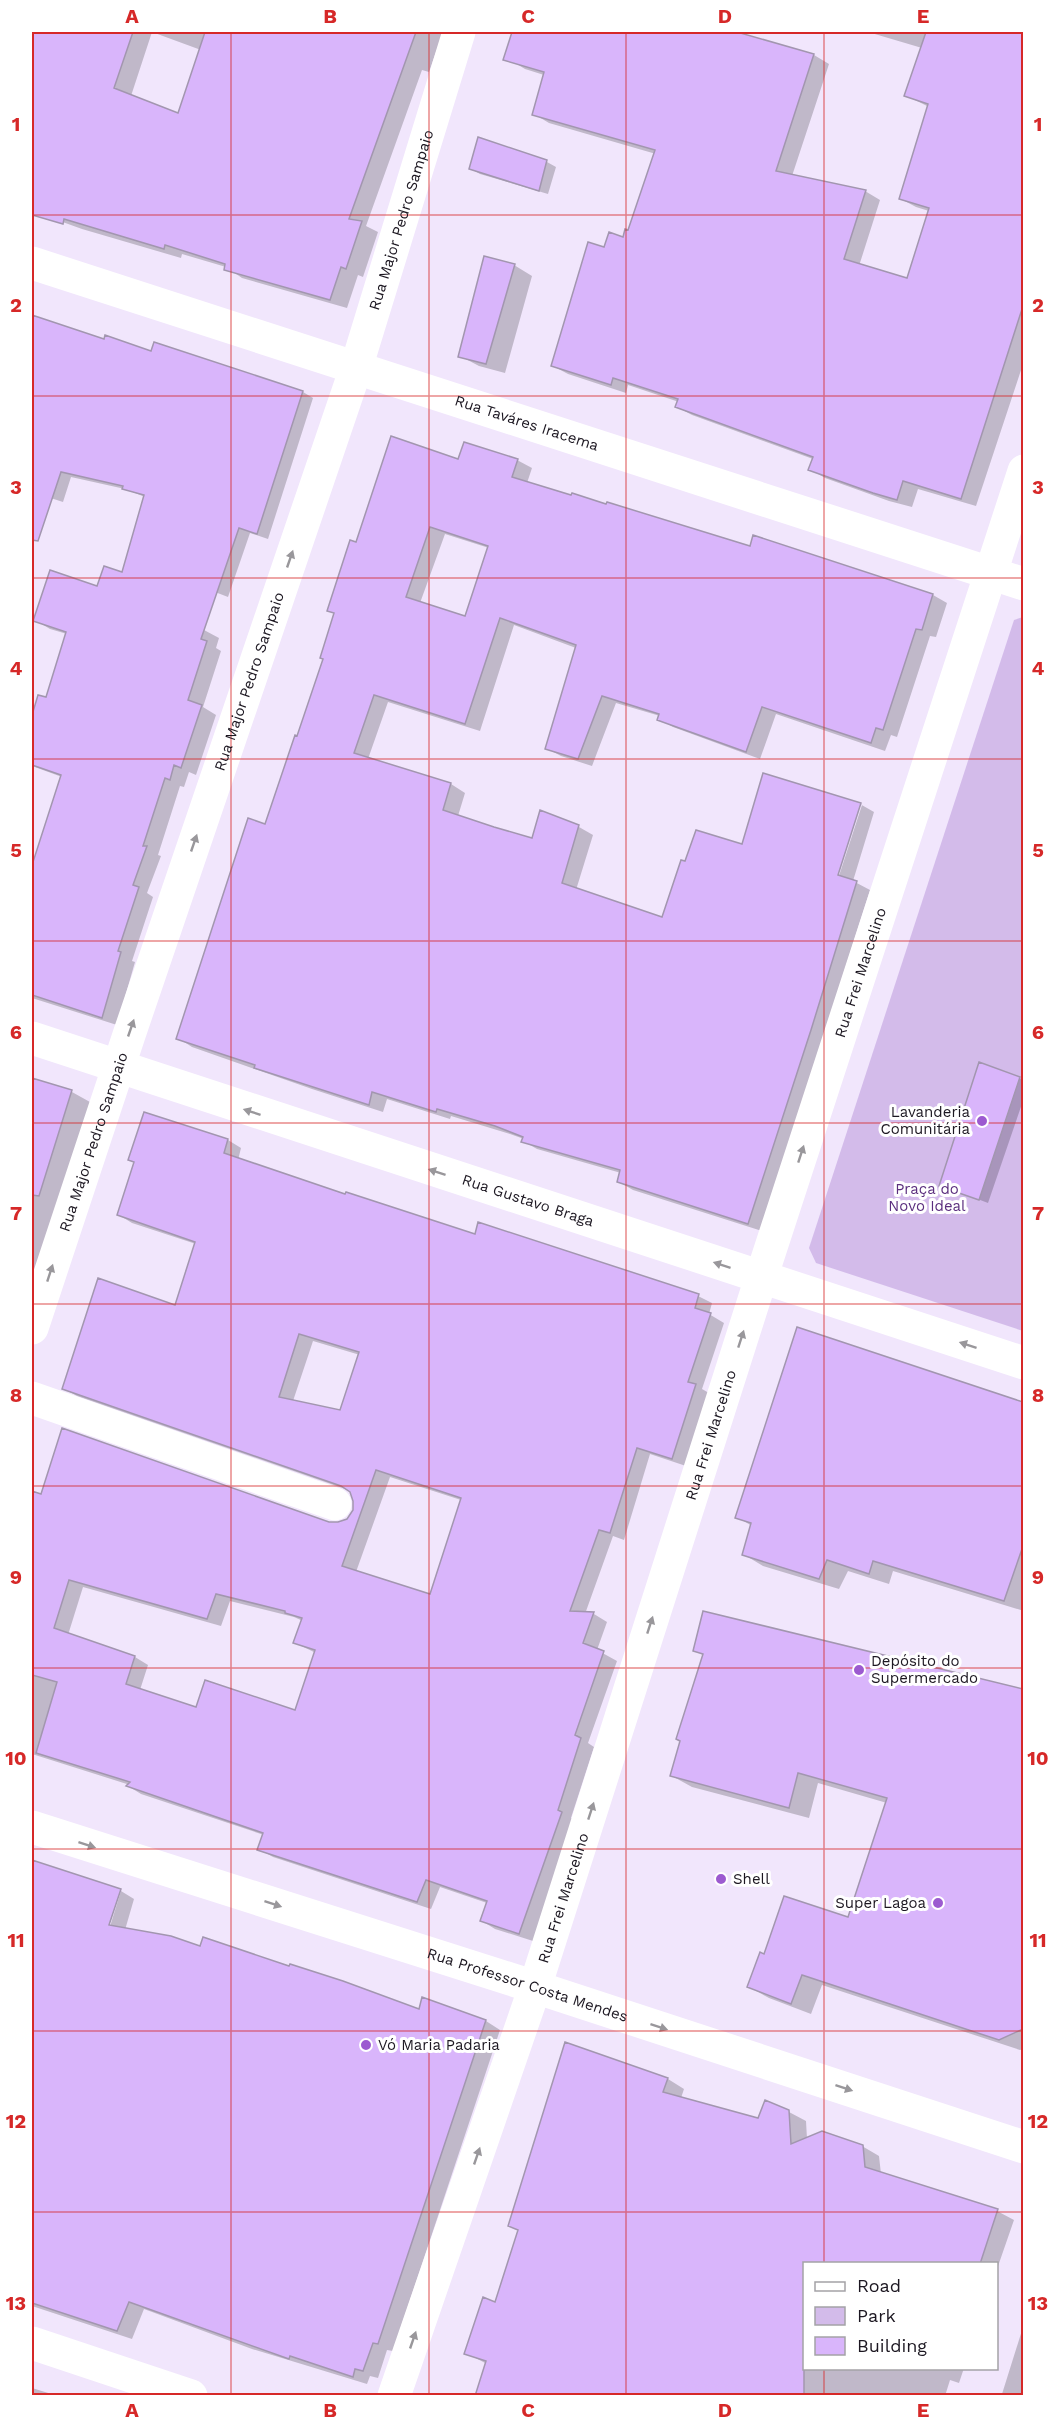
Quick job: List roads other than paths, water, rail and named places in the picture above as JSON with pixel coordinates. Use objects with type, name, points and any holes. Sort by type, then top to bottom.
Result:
[{"type":"street","name":"Rua Major Pedro Sampaio","points":[[32,1328],[356,368],[459,32]]},
{"type":"street","name":"Rua Taváres Iracema","points":[[32,263],[1023,584]]},
{"type":"street","name":"Rua Frei Marcelino","points":[[394,2396],[535,1987],[761,1278],[1023,471]]},
{"type":"street","name":"Rua Gustavo Braga","points":[[32,1038],[1023,1363]]},
{"type":"street","points":[[32,1398],[335,1504]]},
{"type":"street","name":"Rua Professor Costa Mendes","points":[[32,1827],[535,1987],[1023,2147]]},
{"type":"street","points":[[32,2343],[191,2396]]},
{"type":"place","name":"Lavanderia Comunitária","points":[[982,1121]]},
{"type":"place","name":"Depósito do Supermercado","points":[[859,1670]]},
{"type":"place","name":"Shell","points":[[721,1879]]},
{"type":"place","name":"Super Lagoa","points":[[938,1903]]},
{"type":"place","name":"Vó Maria Padaria","points":[[366,2045]]},
{"type":"park label","name":"Praça do Novo Ideal","points":[[927,1198]]}]
